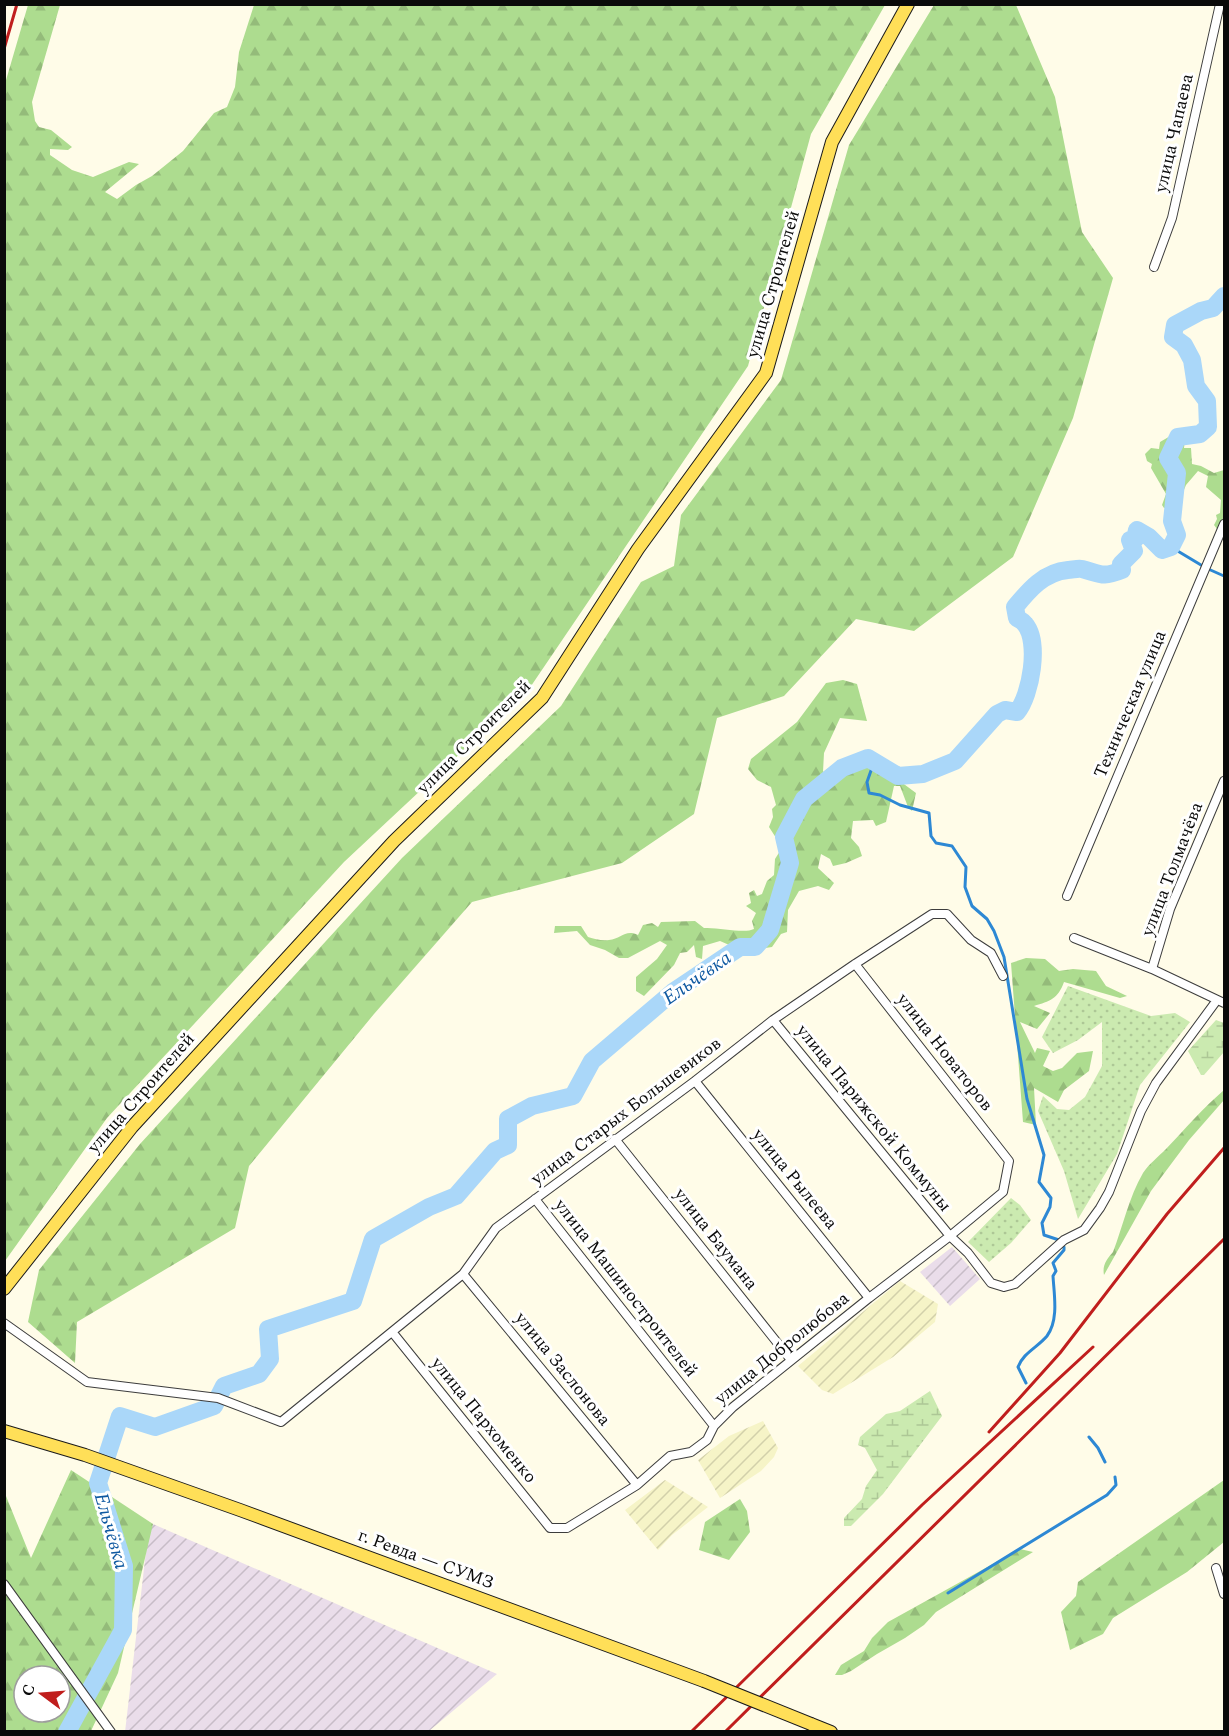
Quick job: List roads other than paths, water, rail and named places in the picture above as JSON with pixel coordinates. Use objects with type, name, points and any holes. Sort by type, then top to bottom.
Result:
[{"type":"main road","name":"улица Строителей","points":[[4,1289],[140,1118],[394,841],[542,698],[638,549],[766,373],[832,142],[908,4]]},
{"type":"main road","name":"г. Ревда — СУМЗ","points":[[4,1431],[85,1455],[240,1510],[704,1681],[831,1731]]},
{"type":"street","name":"улица Чапаева","points":[[1154,267],[1172,218],[1220,4]]},
{"type":"street","name":"Техническая улица","points":[[1067,896],[1224,525]]},
{"type":"street","name":"улица Толмачёва","points":[[1152,969],[1170,909],[1224,781]]},
{"type":"street","name":"улица Старых Большевиков","points":[[4,1323],[87,1382],[218,1398],[281,1422],[463,1274],[496,1228],[695,1081],[773,1020],[932,915],[942,912],[947,914],[971,940],[991,952],[1003,976]]},
{"type":"street","points":[[1074,938],[1152,969],[1221,1002]]},
{"type":"street","name":"улица Новаторов","points":[[855,964],[1009,1161]]},
{"type":"street","name":"улица Парижской Коммуны","points":[[773,1020],[950,1236],[968,1252],[992,1283],[1004,1287],[1014,1284],[1058,1245],[1084,1230],[1109,1192],[1141,1111],[1156,1083],[1221,1002]]},
{"type":"street","name":"улица Рылеева","points":[[695,1081],[869,1298]]},
{"type":"street","name":"улица Баумана","points":[[615,1139],[790,1360]]},
{"type":"street","name":"улица Добролюбова","points":[[550,1528],[567,1528],[637,1485],[670,1456],[691,1452],[707,1440],[714,1426],[733,1407],[1003,1192],[1009,1161]]},
{"type":"street","name":"улица Машиностроителей","points":[[536,1199],[714,1426]]},
{"type":"street","name":"улица Заслонова","points":[[463,1274],[637,1485]]},
{"type":"street","name":"улица Пархоменко","points":[[393,1333],[550,1528]]},
{"type":"street","points":[[1216,1568],[1224,1594]]},
{"type":"street","points":[[4,1584],[111,1731]]},
{"type":"waterway","name":"Ельчёвка","points":[[67,1732],[123,1630],[124,1566],[98,1483],[120,1416],[155,1427],[214,1406],[224,1386],[259,1374],[270,1359],[268,1329],[353,1301],[373,1239],[429,1207],[456,1196],[495,1151],[508,1145],[508,1119],[532,1106],[573,1096],[592,1061],[673,992],[740,947],[755,947],[770,930],[790,863],[784,837],[804,799],[842,768],[868,758],[898,776],[923,774],[955,761],[997,714],[1005,710],[1017,712],[1030,681],[1033,655],[1030,632],[1017,618],[1015,607],[1026,594],[1044,578],[1059,571],[1080,569],[1106,575],[1122,570],[1121,564],[1134,551],[1130,540],[1135,539],[1137,530],[1149,537],[1162,550],[1171,547],[1177,535],[1172,521],[1177,473],[1168,458],[1178,437],[1200,434],[1208,427],[1207,401],[1196,386],[1192,360],[1184,345],[1173,337],[1175,325],[1201,311],[1213,308],[1224,296]]},
{"type":"waterway","points":[[1171,547],[1224,576]]},
{"type":"waterway","points":[[874,762],[867,782],[869,793],[929,813],[931,836],[936,843],[952,846],[966,867],[965,887],[972,906],[987,919],[994,931],[1004,957],[1027,1099],[1044,1155],[1039,1182],[1051,1198],[1050,1207],[1042,1223],[1044,1235],[1059,1240]]},
{"type":"waterway","points":[[1026,1383],[1018,1367],[1023,1358],[1051,1330],[1055,1307],[1053,1276],[1056,1271],[1053,1263],[1064,1247]]},
{"type":"waterway","points":[[1089,1437],[1105,1462]]},
{"type":"waterway","points":[[948,1593],[1107,1495],[1116,1485],[1115,1477]]},
{"type":"railway","points":[[4,49],[17,4]]},
{"type":"railway","points":[[989,1432],[1060,1353],[1167,1214],[1224,1148]]},
{"type":"railway","points":[[725,1732],[1224,1239]]},
{"type":"railway","points":[[691,1732],[922,1505],[1093,1347]]}]
